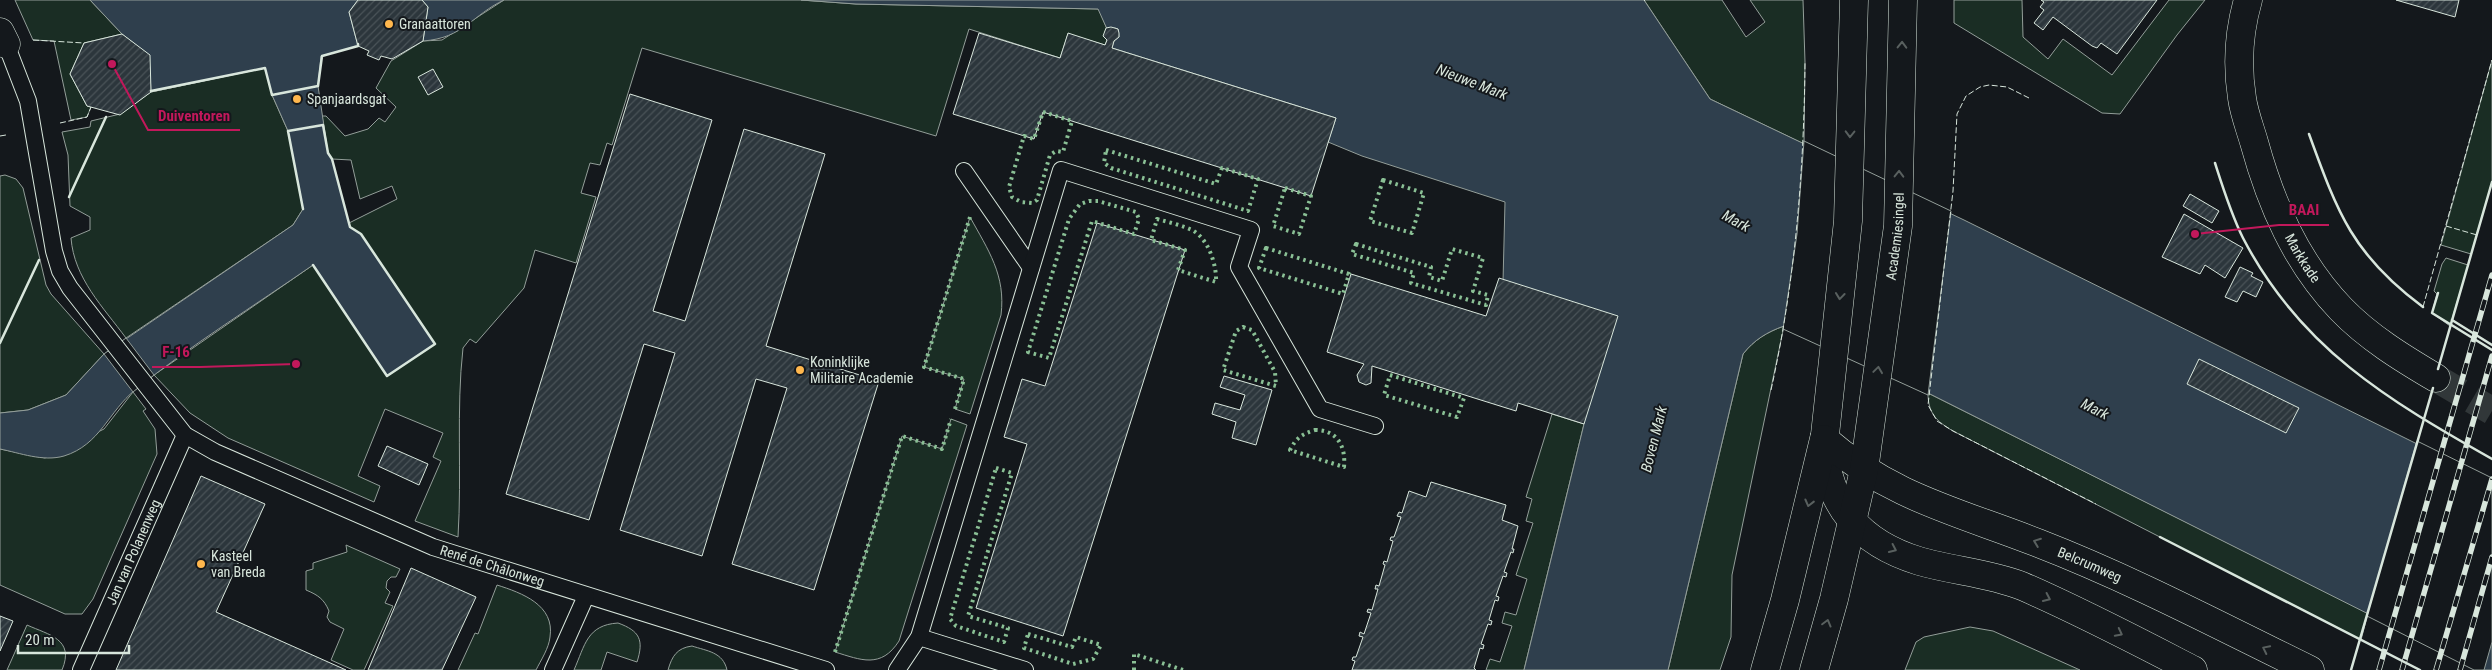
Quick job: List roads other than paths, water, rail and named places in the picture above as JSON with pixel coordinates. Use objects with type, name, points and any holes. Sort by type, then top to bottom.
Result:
[{"type":"main road","points":[[1765,670],[1785,600],[1824,439],[1848,221],[1854,0]]},
{"type":"main road","name":"Academiesingel","points":[[1814,670],[1864,470],[1898,226],[1903,0]]},
{"type":"main road","name":"Markkade","points":[[2248,0],[2243,21],[2240,58],[2242,99],[2262,170],[2279,218],[2306,265],[2340,308],[2372,337],[2436,378]]},
{"type":"main road","points":[[1824,439],[1864,470]]},
{"type":"main road","points":[[1824,439],[1825,463],[1830,486],[1852,522],[1880,542],[1919,561],[1971,571],[2021,586],[2193,670]]},
{"type":"main road","name":"Belcrumweg","points":[[1864,470],[1927,503],[2038,543],[2132,584],[2310,670]]},
{"type":"lane","points":[[3,38],[28,101],[54,251],[60,271],[70,288],[184,435]]},
{"type":"lane","points":[[897,670],[919,637],[1061,170],[1251,230],[1239,267],[1320,409],[1375,426]]},
{"type":"lane","points":[[964,172],[1031,268]]},
{"type":"lane","name":"René de Châlonweg","points":[[184,435],[215,452],[433,547],[820,668]]},
{"type":"lane","name":"Jan van Polanenweg","points":[[81,670],[184,435]]},
{"type":"lane","points":[[553,670],[586,596]]},
{"type":"lane","points":[[919,637],[1025,670]]},
{"type":"water","points":[[90,0],[358,0],[349,12],[358,46],[321,56],[318,86],[328,153],[332,159],[350,227],[361,234],[435,344],[387,376],[313,265],[156,373],[126,398],[95,436],[76,451],[56,458],[48,458],[0,449],[0,413],[28,410],[66,395],[104,354],[293,225],[303,209],[288,131],[272,95],[265,68],[151,92],[149,55],[122,34]]},
{"type":"water","points":[[422,0],[504,0],[458,31],[437,39],[423,41],[428,7]]},
{"type":"water","points":[[801,0],[1644,0],[1710,99],[1964,220],[2492,481],[2492,670],[2480,670],[1928,393],[1784,326],[1761,337],[1743,354],[1668,670],[1524,670],[1584,424],[1503,282],[1505,202],[1362,156],[1328,142],[1336,118],[1112,48],[1114,41],[1119,37],[1118,29],[1107,29],[1098,9],[856,4]]},
{"type":"tunnel","points":[[2436,378],[2492,411]]},
{"type":"railway","points":[[2379,670],[2492,275]]},
{"type":"railway","points":[[2402,670],[2492,356]]},
{"type":"railway","points":[[2436,670],[2492,479]]},
{"type":"railway","points":[[2460,670],[2492,557]]},
{"type":"place","name":"Granaattoren","points":[[389,24]]},
{"type":"place","name":"Duiventoren","points":[[112,64]]},
{"type":"place","name":"Spanjaardsgat","points":[[297,99]]},
{"type":"place","name":"BAAI","points":[[2195,234]]},
{"type":"place","name":"F-16","points":[[296,364]]},
{"type":"place","name":"Koninklijke Militaire Academie","points":[[800,370]]},
{"type":"place","name":"Kasteel van Breda","points":[[201,564]]},
{"type":"water label","name":"Nieuwe Mark","points":[[1472,82]]},
{"type":"water label","name":"Mark","points":[[1736,221]]},
{"type":"water label","name":"Mark","points":[[2095,409]]},
{"type":"water label","name":"Boven Mark","points":[[1654,439]]}]
